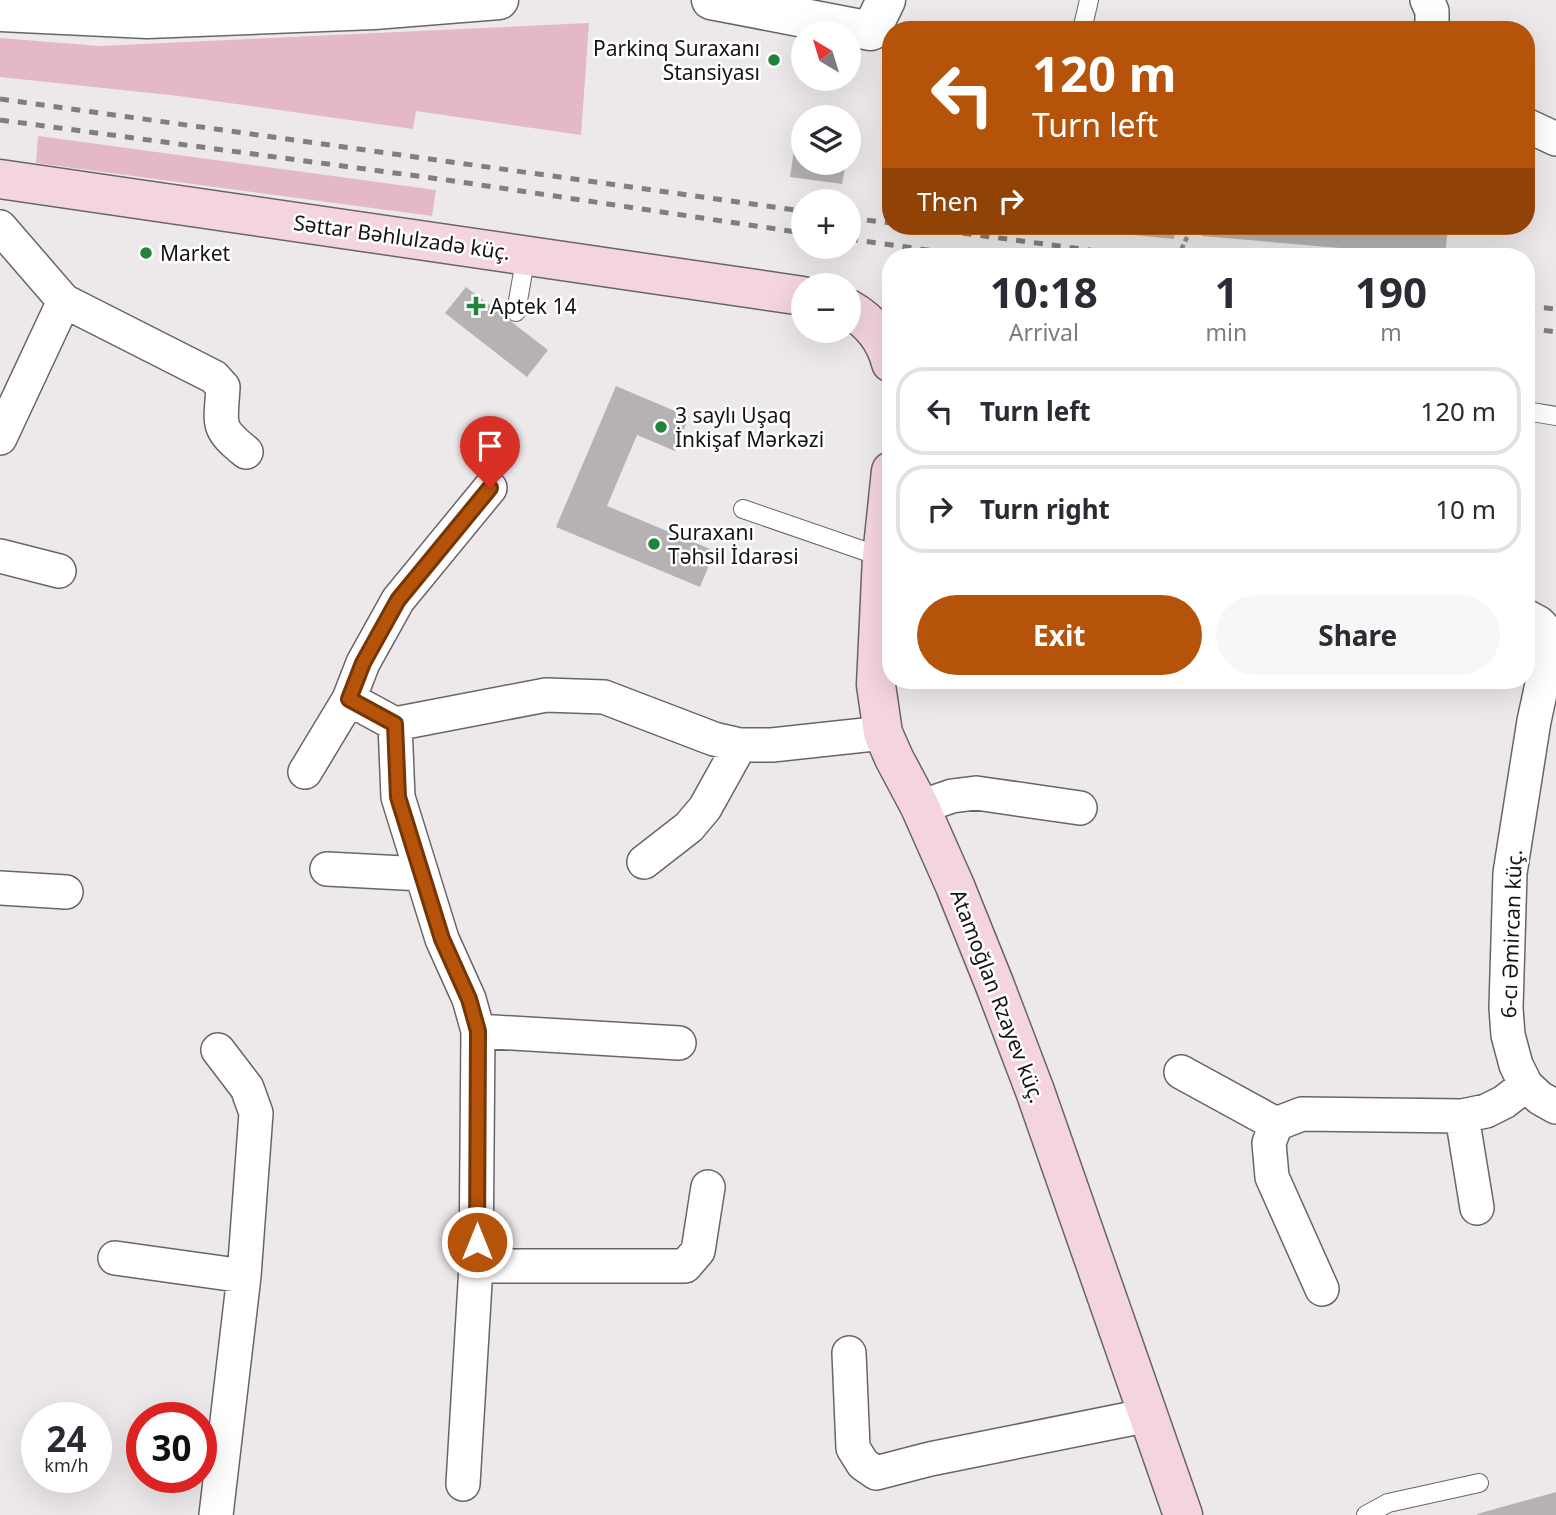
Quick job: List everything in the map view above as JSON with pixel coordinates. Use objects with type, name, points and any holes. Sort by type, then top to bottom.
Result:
[{"type":"main road","name":"Səttar Bəhlulzadə küç.","points":[[0,179],[791,294]]},
{"type":"main road","points":[[870,319],[882,340]]},
{"type":"main road","name":"Atamoğlan Rzayev küç.","points":[[882,597],[876,685],[883,733],[956,886],[1031,1079],[1183,1515]]},
{"type":"street","points":[[0,12],[374,10],[499,0]]},
{"type":"street","points":[[711,0],[882,23]]},
{"type":"street","points":[[1427,0],[1432,11],[1432,21]]},
{"type":"street","points":[[1535,129],[1556,139]]},
{"type":"street","points":[[0,227],[64,302],[214,377],[223,387],[221,426],[229,438],[246,452]]},
{"type":"street","points":[[0,438],[64,302]]},
{"type":"street","points":[[305,772],[349,699],[363,663],[398,600],[490,488]]},
{"type":"street","points":[[0,555],[59,571]]},
{"type":"street","name":"6-cı Əmircan küç.","points":[[1526,1085],[1516,1065],[1508,1035],[1506,1008],[1510,873],[1546,639]]},
{"type":"street","points":[[349,699],[395,724],[546,695],[604,696],[714,738],[740,745],[772,745],[883,733]]},
{"type":"street","points":[[395,724],[398,797],[442,939],[469,999],[478,1031],[476,1266],[463,1484]]},
{"type":"street","points":[[644,862],[689,827],[705,808],[740,745]]},
{"type":"street","points":[[920,807],[952,796],[976,793],[1080,808]]},
{"type":"street","points":[[327,869],[422,874]]},
{"type":"street","points":[[0,888],[66,892]]},
{"type":"street","points":[[478,1031],[679,1043]]},
{"type":"street","points":[[216,1515],[244,1276],[256,1113],[247,1088],[218,1050]]},
{"type":"street","points":[[1181,1072],[1276,1124]]},
{"type":"street","points":[[1322,1289],[1272,1177],[1269,1143],[1276,1124],[1302,1114],[1462,1116],[1486,1111],[1504,1102],[1526,1085],[1540,1098],[1556,1107]]},
{"type":"street","points":[[1462,1116],[1477,1208]]},
{"type":"street","points":[[476,1266],[685,1266],[698,1251],[708,1187]]},
{"type":"street","points":[[115,1258],[244,1276]]},
{"type":"street","points":[[849,1353],[853,1448],[863,1464],[876,1473],[930,1459],[1149,1415]]},
{"type":"lane","points":[[1084,21],[1089,0]]},
{"type":"lane","points":[[516,312],[526,255]]},
{"type":"lane","points":[[1535,412],[1556,416]]},
{"type":"lane","points":[[743,509],[882,538]]},
{"type":"lane","points":[[1366,1515],[1388,1503],[1479,1483]]},
{"type":"shaded area","points":[[589,23],[581,135],[416,111],[413,129],[179,96],[0,77],[0,38],[99,46]]},
{"type":"shaded area","points":[[38,136],[436,190],[432,216],[36,163]]},
{"type":"building","points":[[791,170],[791,175],[844,175],[842,184],[790,177]]},
{"type":"building","points":[[1134,235],[1175,235],[1174,239]]},
{"type":"building","points":[[1447,235],[1446,248],[1341,248],[1202,236]]},
{"type":"building","points":[[466,287],[548,350],[527,377],[445,313]]},
{"type":"building","points":[[616,386],[689,417],[675,451],[637,435],[607,506],[715,551],[700,587],[556,527]]},
{"type":"building","points":[[1556,1492],[1556,1515],[1477,1515],[1477,1514]]},
{"type":"railway","points":[[0,99],[791,209]]},
{"type":"railway","points":[[0,120],[447,180],[791,231]]},
{"type":"railway","points":[[861,219],[882,222]]},
{"type":"railway","points":[[977,235],[1074,248]]},
{"type":"railway","points":[[861,241],[914,248]]},
{"type":"railway","points":[[1535,307],[1556,309]]},
{"type":"railway","points":[[1535,329],[1556,332]]},
{"type":"place","name":"Parkinq Suraxanı Stansiyası","points":[[774,60]]},
{"type":"place","name":"Market","points":[[146,253]]},
{"type":"place","name":"Aptek 14","points":[[476,306]]},
{"type":"place","name":"3 saylı Uşaq İnkişaf Mərkəzi","points":[[661,427]]},
{"type":"place","name":"Suraxanı Təhsil İdarəsi","points":[[654,544]]},
{"type":"route","points":[[477,1242],[478,1031],[469,999],[442,939],[398,797],[395,724],[349,699],[363,663],[398,600],[490,488]]}]
